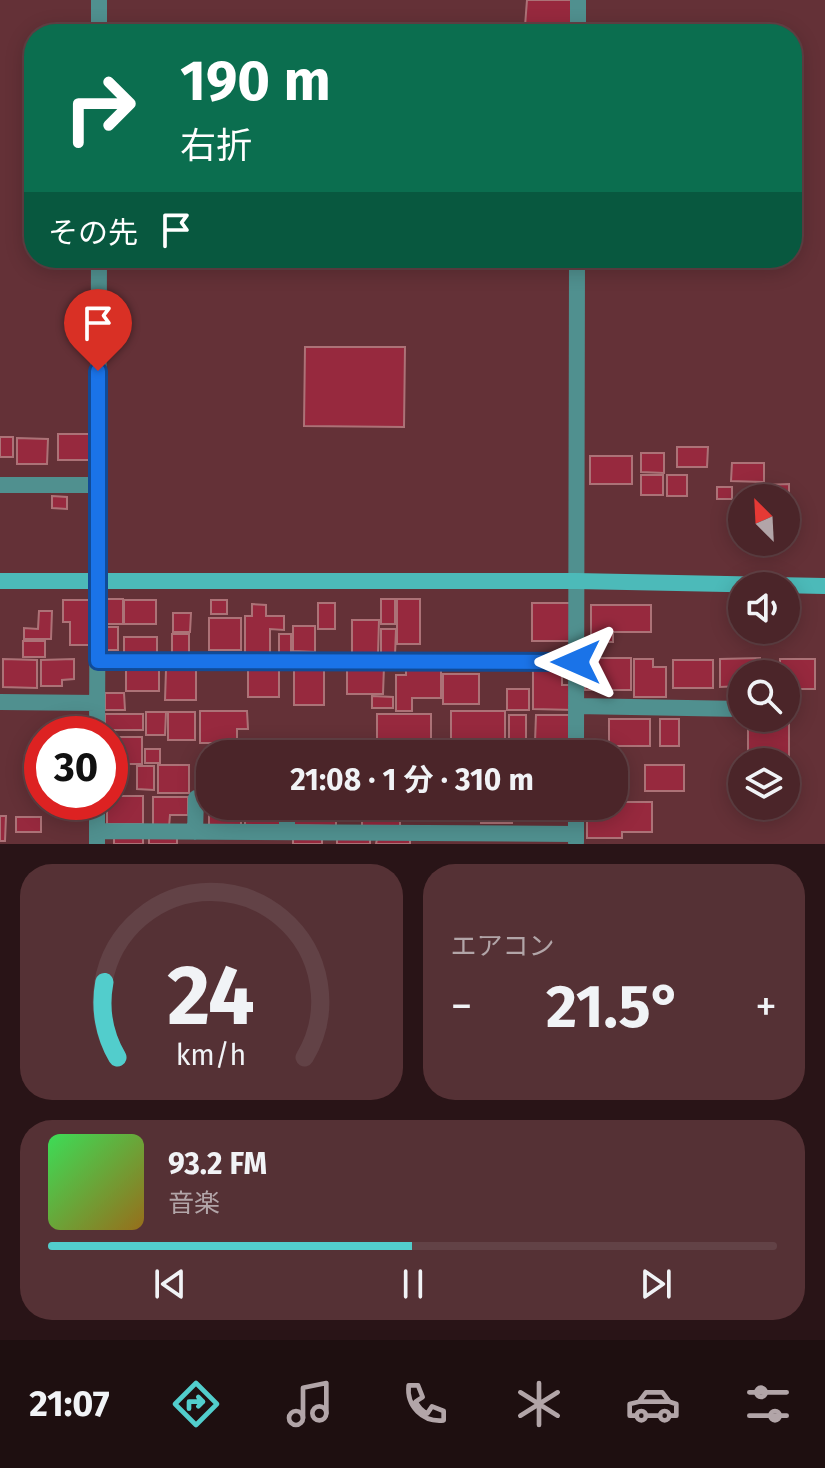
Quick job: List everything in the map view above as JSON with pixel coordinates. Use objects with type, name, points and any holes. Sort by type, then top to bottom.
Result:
[{"type":"street","points":[[99,0],[99,24]]},
{"type":"street","points":[[578,0],[578,24]]},
{"type":"street","points":[[97,716],[99,268]]},
{"type":"street","points":[[576,740],[577,268]]},
{"type":"street","points":[[0,485],[98,485]]},
{"type":"street","points":[[0,581],[576,581],[825,586]]},
{"type":"street","points":[[98,661],[576,662]]},
{"type":"street","points":[[0,702],[97,703]]},
{"type":"street","points":[[576,706],[728,709]]},
{"type":"street","points":[[195,832],[196,798]]},
{"type":"street","points":[[287,820],[287,832]]},
{"type":"street","points":[[97,838],[195,832],[287,832],[576,839]]},
{"type":"building","points":[[527,0],[578,0],[576,24],[525,24]]},
{"type":"building","points":[[305,347],[405,347],[404,427],[304,426]]},
{"type":"building","points":[[58,434],[93,434],[94,460],[58,460]]},
{"type":"building","points":[[0,437],[13,437],[13,457],[0,457]]},
{"type":"building","points":[[17,438],[48,439],[47,464],[17,464]]},
{"type":"building","points":[[677,447],[708,447],[707,467],[677,467]]},
{"type":"building","points":[[641,453],[664,453],[664,473],[641,472]]},
{"type":"building","points":[[590,456],[632,456],[632,484],[590,484]]},
{"type":"building","points":[[732,463],[764,463],[764,482],[731,481]]},
{"type":"building","points":[[641,475],[663,475],[663,495],[641,495]]},
{"type":"building","points":[[667,475],[687,475],[687,496],[667,496]]},
{"type":"building","points":[[717,487],[728,487],[728,499],[717,499]]},
{"type":"building","points":[[52,496],[67,497],[67,509],[52,508]]},
{"type":"building","points":[[101,599],[123,599],[123,624],[101,624]]},
{"type":"building","points":[[381,599],[395,599],[395,624],[381,624]]},
{"type":"building","points":[[397,599],[420,599],[420,644],[397,644]]},
{"type":"building","points":[[63,600],[89,600],[89,645],[70,645],[70,622],[63,622]]},
{"type":"building","points":[[124,600],[156,600],[156,624],[124,624]]},
{"type":"building","points":[[211,600],[227,600],[227,614],[211,614]]},
{"type":"building","points":[[318,603],[335,603],[335,629],[318,629]]},
{"type":"building","points":[[532,603],[570,603],[570,641],[532,641]]},
{"type":"building","points":[[252,604],[266,605],[266,616],[284,616],[284,630],[270,629],[270,653],[245,653],[245,616],[252,616]]},
{"type":"building","points":[[591,605],[651,605],[651,632],[613,632],[613,642],[591,642]]},
{"type":"building","points":[[39,611],[52,611],[51,639],[24,639],[24,628],[38,629]]},
{"type":"building","points":[[173,613],[191,613],[190,632],[173,632]]},
{"type":"building","points":[[209,618],[241,618],[241,650],[209,650]]},
{"type":"building","points":[[352,620],[379,620],[378,654],[352,654]]},
{"type":"building","points":[[293,626],[315,626],[315,652],[293,651]]},
{"type":"building","points":[[101,627],[118,627],[118,650],[101,650]]},
{"type":"building","points":[[381,629],[396,629],[395,655],[381,656]]},
{"type":"building","points":[[172,634],[189,634],[189,655],[172,656]]},
{"type":"building","points":[[279,634],[291,634],[291,653],[279,653]]},
{"type":"building","points":[[124,637],[157,637],[157,656],[124,656]]},
{"type":"building","points":[[23,641],[45,641],[45,657],[23,657]]},
{"type":"building","points":[[585,658],[631,658],[631,690],[585,690]]},
{"type":"building","points":[[3,659],[37,660],[37,688],[3,687]]},
{"type":"building","points":[[74,659],[74,679],[62,680],[62,686],[41,686],[41,660]]},
{"type":"building","points":[[634,659],[653,659],[653,667],[666,667],[666,697],[634,697]]},
{"type":"building","points":[[720,659],[760,660],[728,660],[728,687],[720,687]]},
{"type":"building","points":[[815,659],[815,689],[800,689],[800,660],[780,660]]},
{"type":"building","points":[[673,660],[713,660],[713,688],[673,688]]},
{"type":"building","points":[[248,664],[279,664],[279,697],[248,697]]},
{"type":"building","points":[[294,665],[324,665],[324,705],[294,705]]},
{"type":"building","points":[[533,665],[562,665],[562,685],[574,685],[574,710],[533,709]]},
{"type":"building","points":[[126,666],[159,666],[159,691],[126,691]]},
{"type":"building","points":[[347,666],[384,666],[383,694],[347,694]]},
{"type":"building","points":[[406,669],[441,669],[441,698],[412,698],[412,711],[396,711],[396,675],[406,675]]},
{"type":"building","points":[[166,670],[196,670],[196,700],[165,700]]},
{"type":"building","points":[[443,674],[479,674],[479,704],[443,704]]},
{"type":"building","points":[[507,689],[529,689],[529,710],[507,710]]},
{"type":"building","points":[[105,693],[124,693],[125,710],[105,710]]},
{"type":"building","points":[[372,696],[393,697],[393,708],[372,708]]},
{"type":"building","points":[[200,711],[247,711],[248,729],[237,729],[237,740],[200,740]]},
{"type":"building","points":[[451,711],[505,711],[505,740],[451,740]]},
{"type":"building","points":[[146,712],[166,712],[165,735],[146,735]]},
{"type":"building","points":[[168,712],[195,712],[195,740],[168,740]]},
{"type":"building","points":[[143,714],[143,730],[128,730],[128,716],[105,716]]},
{"type":"building","points":[[377,714],[431,714],[431,740],[377,740]]},
{"type":"building","points":[[509,715],[526,715],[526,740],[509,740]]},
{"type":"building","points":[[536,715],[569,715],[569,740],[535,740]]},
{"type":"building","points":[[609,719],[650,719],[650,746],[628,746],[628,740],[609,740]]},
{"type":"building","points":[[660,719],[679,719],[679,746],[660,746]]},
{"type":"building","points":[[748,732],[789,732],[789,748],[748,748]]},
{"type":"building","points":[[128,737],[142,737],[142,764],[128,764]]},
{"type":"building","points":[[145,749],[160,749],[160,763],[145,763]]},
{"type":"building","points":[[158,765],[189,765],[189,793],[158,793]]},
{"type":"building","points":[[645,765],[684,765],[684,791],[645,791]]},
{"type":"building","points":[[137,766],[154,766],[154,790],[137,789]]},
{"type":"building","points":[[128,796],[143,796],[143,824],[107,824],[107,820],[128,820]]},
{"type":"building","points":[[153,797],[188,797],[188,815],[170,815],[169,827],[153,827]]},
{"type":"building","points":[[628,802],[652,802],[652,832],[622,832],[622,838],[587,838],[587,820],[628,820]]},
{"type":"building","points":[[0,816],[6,816],[5,841],[0,841]]},
{"type":"building","points":[[16,817],[41,820],[41,832],[16,832]]},
{"type":"building","points":[[209,820],[241,820],[241,826],[209,826]]},
{"type":"building","points":[[245,820],[281,820],[281,825],[245,825]]},
{"type":"building","points":[[293,820],[336,820],[336,826],[293,825]]},
{"type":"building","points":[[362,820],[400,820],[400,826],[362,826]]},
{"type":"building","points":[[481,820],[512,820],[512,823],[481,823]]},
{"type":"building","points":[[149,837],[177,837],[177,844],[149,844]]},
{"type":"building","points":[[293,837],[322,837],[322,844],[293,844]]},
{"type":"building","points":[[114,838],[143,838],[143,844],[114,844]]},
{"type":"building","points":[[337,838],[370,838],[370,844],[337,844]]},
{"type":"building","points":[[377,839],[410,839],[410,844],[376,844]]},
{"type":"route","points":[[98,371],[98,661],[576,662]]}]
